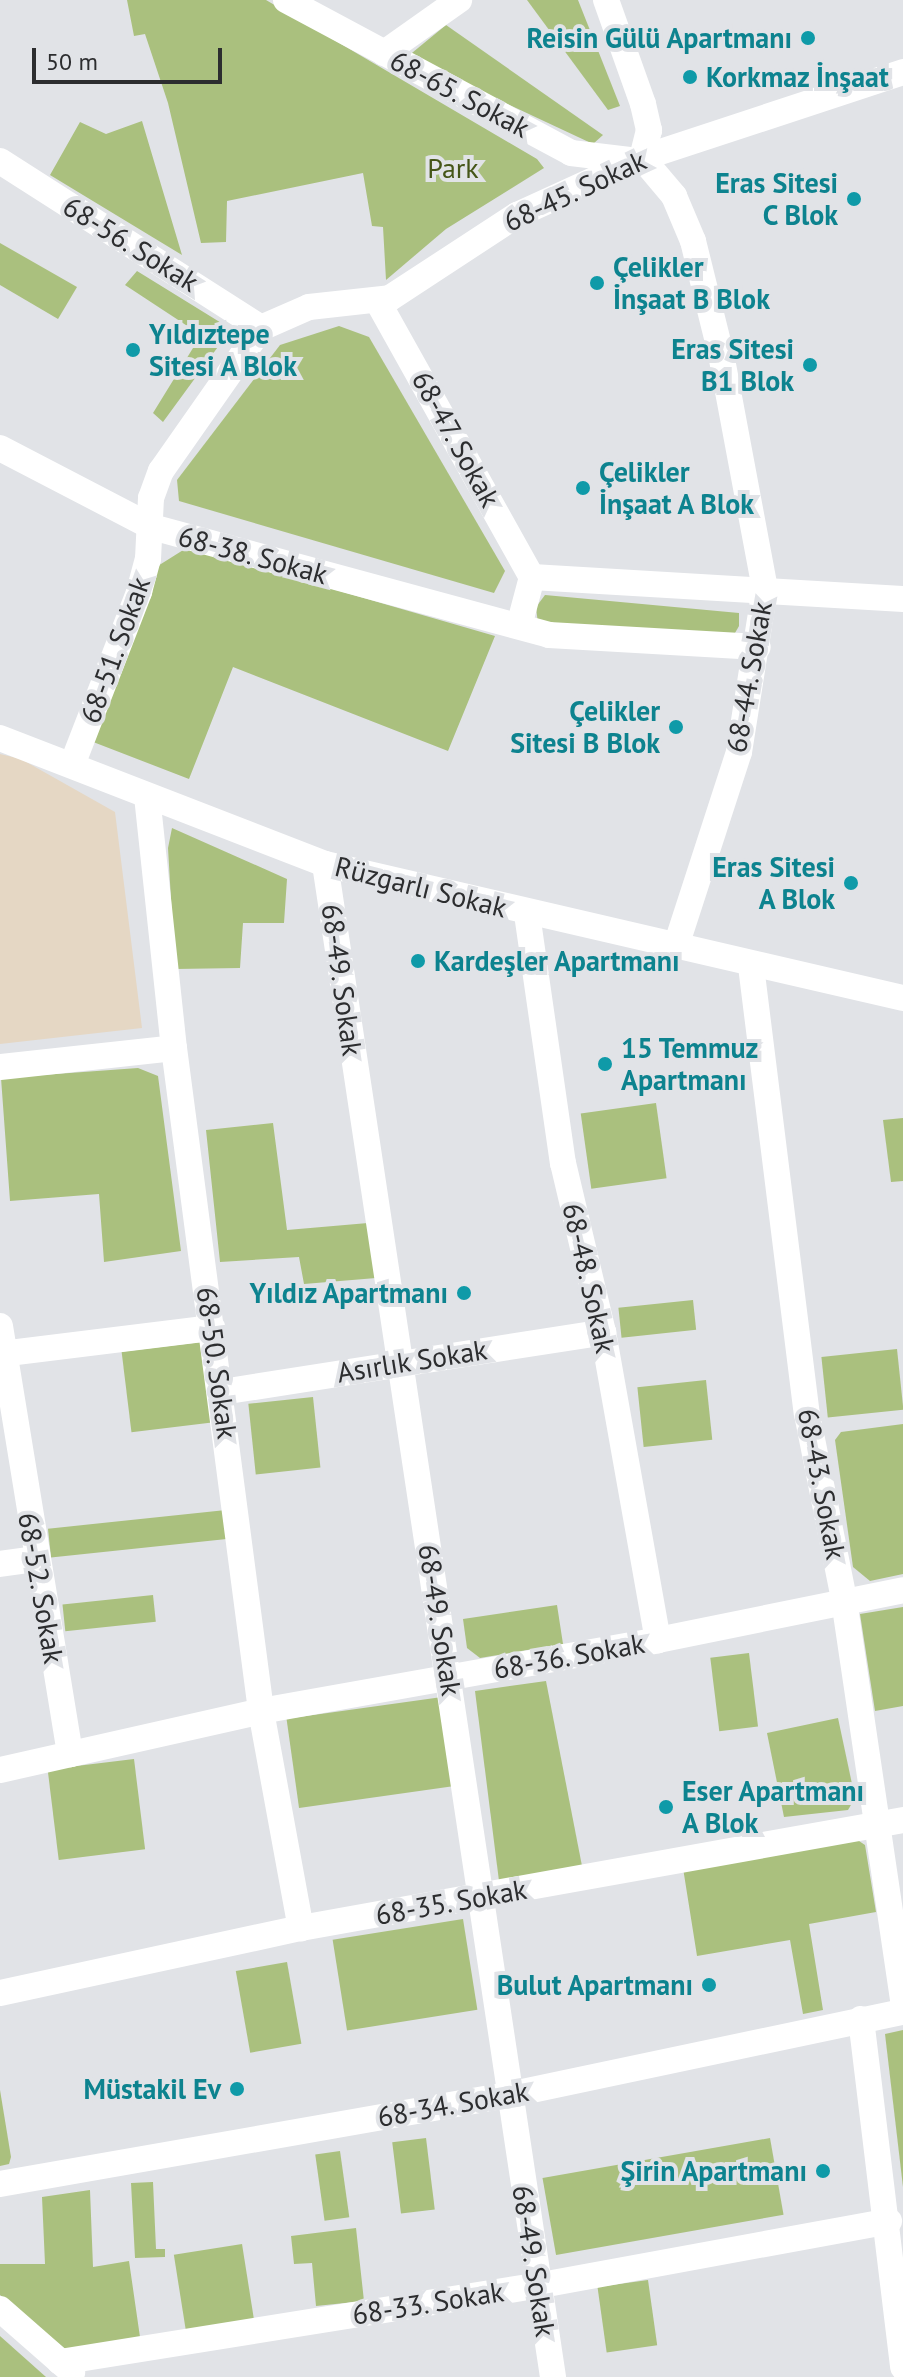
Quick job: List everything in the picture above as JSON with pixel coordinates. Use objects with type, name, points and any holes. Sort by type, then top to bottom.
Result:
[{"type":"street","name":"68-65. Sokak","points":[[286,0],[571,153],[622,161],[642,158]]},
{"type":"street","points":[[384,53],[459,0]]},
{"type":"street","points":[[606,0],[649,130],[642,158]]},
{"type":"street","name":"68-45. Sokak","points":[[261,328],[309,307],[378,302],[517,215],[642,158],[903,72]]},
{"type":"street","name":"68-44. Sokak","points":[[642,158],[674,196],[693,241],[721,354],[765,588],[739,752],[676,946]]},
{"type":"street","name":"68-56. Sokak","points":[[0,161],[261,328]]},
{"type":"street","name":"68-47. Sokak","points":[[378,302],[532,577]]},
{"type":"street","name":"68-51. Sokak","points":[[72,765],[139,592],[152,527],[151,498],[161,471],[261,328]]},
{"type":"street","name":"68-38. Sokak","points":[[0,448],[152,527],[519,626],[587,639],[758,647]]},
{"type":"street","points":[[519,626],[532,577],[765,588],[903,599]]},
{"type":"street","name":"Rüzgarlı Sokak","points":[[0,738],[325,864],[751,966],[903,998]]},
{"type":"street","name":"68-50. Sokak","points":[[147,796],[174,1048],[222,1392],[261,1711],[301,1928]]},
{"type":"street","name":"68-49. Sokak","points":[[325,864],[482,1898],[536,2286],[553,2377]]},
{"type":"street","name":"68-48. Sokak","points":[[527,914],[563,1163],[603,1332],[658,1640]]},
{"type":"street","name":"68-43. Sokak","points":[[751,966],[807,1414],[844,1600],[874,1825],[903,2000]]},
{"type":"street","points":[[0,1067],[174,1048]]},
{"type":"street","name":"68-52. Sokak","points":[[0,1326],[1,1354],[70,1754]]},
{"type":"street","points":[[1,1354],[212,1328]]},
{"type":"street","name":"Asırlık Sokak","points":[[222,1392],[603,1332]]},
{"type":"street","points":[[0,1564],[35,1559]]},
{"type":"street","name":"68-36. Sokak","points":[[0,1770],[261,1711],[658,1640],[903,1590]]},
{"type":"street","name":"68-35. Sokak","points":[[0,1993],[301,1928],[482,1898],[903,1820]]},
{"type":"street","name":"68-34. Sokak","points":[[0,2184],[508,2095],[903,2012]]},
{"type":"street","points":[[861,2019],[889,2221],[903,2367]]},
{"type":"street","name":"68-33. Sokak","points":[[69,2370],[889,2221]]},
{"type":"street","points":[[0,2309],[69,2370]]},
{"type":"shaded area","points":[[0,754],[21,759],[115,812],[142,1028],[0,1044]]},
{"type":"green space","name":"Park","points":[[127,0],[266,0],[537,159],[544,168],[446,229],[386,280],[383,227],[372,226],[363,173],[227,201],[226,242],[201,243],[168,103],[145,34],[134,36]]},
{"type":"green space","points":[[527,0],[578,0],[620,106],[608,110]]},
{"type":"green space","points":[[446,25],[603,135],[593,144],[407,57]]},
{"type":"green space","points":[[142,121],[182,255],[50,175],[80,122],[106,134]]},
{"type":"green space","points":[[0,243],[77,287],[58,319],[0,285]]},
{"type":"green space","points":[[137,271],[231,329],[163,422],[153,413],[201,335],[125,285]]},
{"type":"green space","points":[[339,326],[369,337],[505,571],[494,593],[179,501],[177,480],[280,345]]},
{"type":"green space","points":[[188,547],[495,636],[448,751],[233,667],[189,779],[88,740],[153,569]]},
{"type":"green space","points":[[545,595],[739,613],[739,626],[731,640],[538,624],[536,607]]},
{"type":"green space","points":[[172,828],[287,879],[284,923],[243,923],[240,968],[175,969],[168,848]]},
{"type":"green space","points":[[138,1068],[158,1076],[181,1251],[104,1262],[99,1194],[10,1201],[1,1078]]},
{"type":"green space","points":[[656,1103],[667,1178],[591,1189],[581,1114]]},
{"type":"green space","points":[[903,1118],[903,1181],[891,1182],[883,1120]]},
{"type":"green space","points":[[273,1123],[287,1230],[368,1223],[376,1278],[304,1284],[299,1257],[220,1262],[206,1130]]},
{"type":"green space","points":[[693,1300],[696,1330],[622,1338],[618,1308]]},
{"type":"green space","points":[[202,1342],[212,1422],[131,1432],[122,1352]]},
{"type":"green space","points":[[897,1349],[903,1410],[828,1418],[821,1357]]},
{"type":"green space","points":[[706,1380],[712,1440],[644,1447],[637,1387]]},
{"type":"green space","points":[[313,1397],[320,1468],[256,1474],[248,1404]]},
{"type":"green space","points":[[903,1424],[903,1574],[870,1581],[853,1567],[835,1440],[841,1432]]},
{"type":"green space","points":[[226,1510],[229,1539],[51,1558],[48,1529]]},
{"type":"green space","points":[[153,1595],[156,1622],[65,1631],[62,1605]]},
{"type":"green space","points":[[557,1605],[563,1644],[480,1658],[467,1648],[463,1619]]},
{"type":"green space","points":[[903,1607],[903,1706],[875,1711],[860,1614]]},
{"type":"green space","points":[[749,1653],[758,1726],[719,1731],[710,1658]]},
{"type":"green space","points":[[546,1681],[582,1866],[499,1881],[475,1691]]},
{"type":"green space","points":[[442,1697],[455,1786],[299,1808],[287,1719]]},
{"type":"green space","points":[[838,1718],[855,1798],[848,1810],[784,1817],[767,1733]]},
{"type":"green space","points":[[134,1759],[145,1849],[59,1860],[48,1770]]},
{"type":"green space","points":[[856,1839],[865,1845],[876,1912],[809,1924],[823,2010],[803,2014],[790,1940],[697,1956],[683,1868]]},
{"type":"green space","points":[[463,1919],[477,2010],[347,2031],[333,1940]]},
{"type":"green space","points":[[287,1962],[301,2044],[250,2053],[236,1971]]},
{"type":"green space","points":[[903,2030],[903,2187],[885,2034]]},
{"type":"green space","points":[[0,2090],[11,2157],[9,2164],[0,2166]]},
{"type":"green space","points":[[426,2138],[435,2209],[401,2214],[392,2142]]},
{"type":"green space","points":[[770,2138],[784,2215],[556,2255],[543,2178]]},
{"type":"green space","points":[[340,2151],[349,2217],[325,2221],[315,2154]]},
{"type":"green space","points":[[153,2182],[156,2249],[165,2249],[165,2257],[135,2258],[131,2183]]},
{"type":"green space","points":[[90,2190],[93,2267],[129,2261],[140,2337],[70,2353],[0,2295],[0,2264],[45,2264],[42,2197]]},
{"type":"green space","points":[[356,2228],[364,2301],[316,2306],[312,2263],[294,2264],[291,2236]]},
{"type":"green space","points":[[242,2244],[254,2322],[186,2333],[174,2255]]},
{"type":"green space","points":[[648,2280],[657,2345],[607,2352],[597,2287]]},
{"type":"green space","points":[[0,2336],[46,2377],[0,2377]]},
{"type":"place","name":"Reisin Gülü Apartmanı","points":[[808,38]]},
{"type":"place","name":"Korkmaz İnşaat","points":[[690,77]]},
{"type":"place","name":"Eras Sitesi C Blok","points":[[854,199]]},
{"type":"place","name":"Çelikler İnşaat B Blok","points":[[597,283]]},
{"type":"place","name":"Yıldıztepe Sitesi A Blok","points":[[133,350]]},
{"type":"place","name":"Eras Sitesi B1 Blok","points":[[810,365]]},
{"type":"place","name":"Çelikler İnşaat A Blok","points":[[583,488]]},
{"type":"place","name":"Çelikler Sitesi B Blok","points":[[676,727]]},
{"type":"place","name":"Eras Sitesi A Blok","points":[[851,883]]},
{"type":"place","name":"Kardeşler Apartmanı","points":[[418,961]]},
{"type":"place","name":"15 Temmuz Apartmanı","points":[[605,1064]]},
{"type":"place","name":"Yıldız Apartmanı","points":[[464,1293]]},
{"type":"place","name":"Eser Apartmanı A Blok","points":[[666,1807]]},
{"type":"place","name":"Bulut Apartmanı","points":[[709,1985]]},
{"type":"place","name":"Müstakil Ev","points":[[237,2089]]},
{"type":"place","name":"Şirin Apartmanı","points":[[823,2171]]}]
